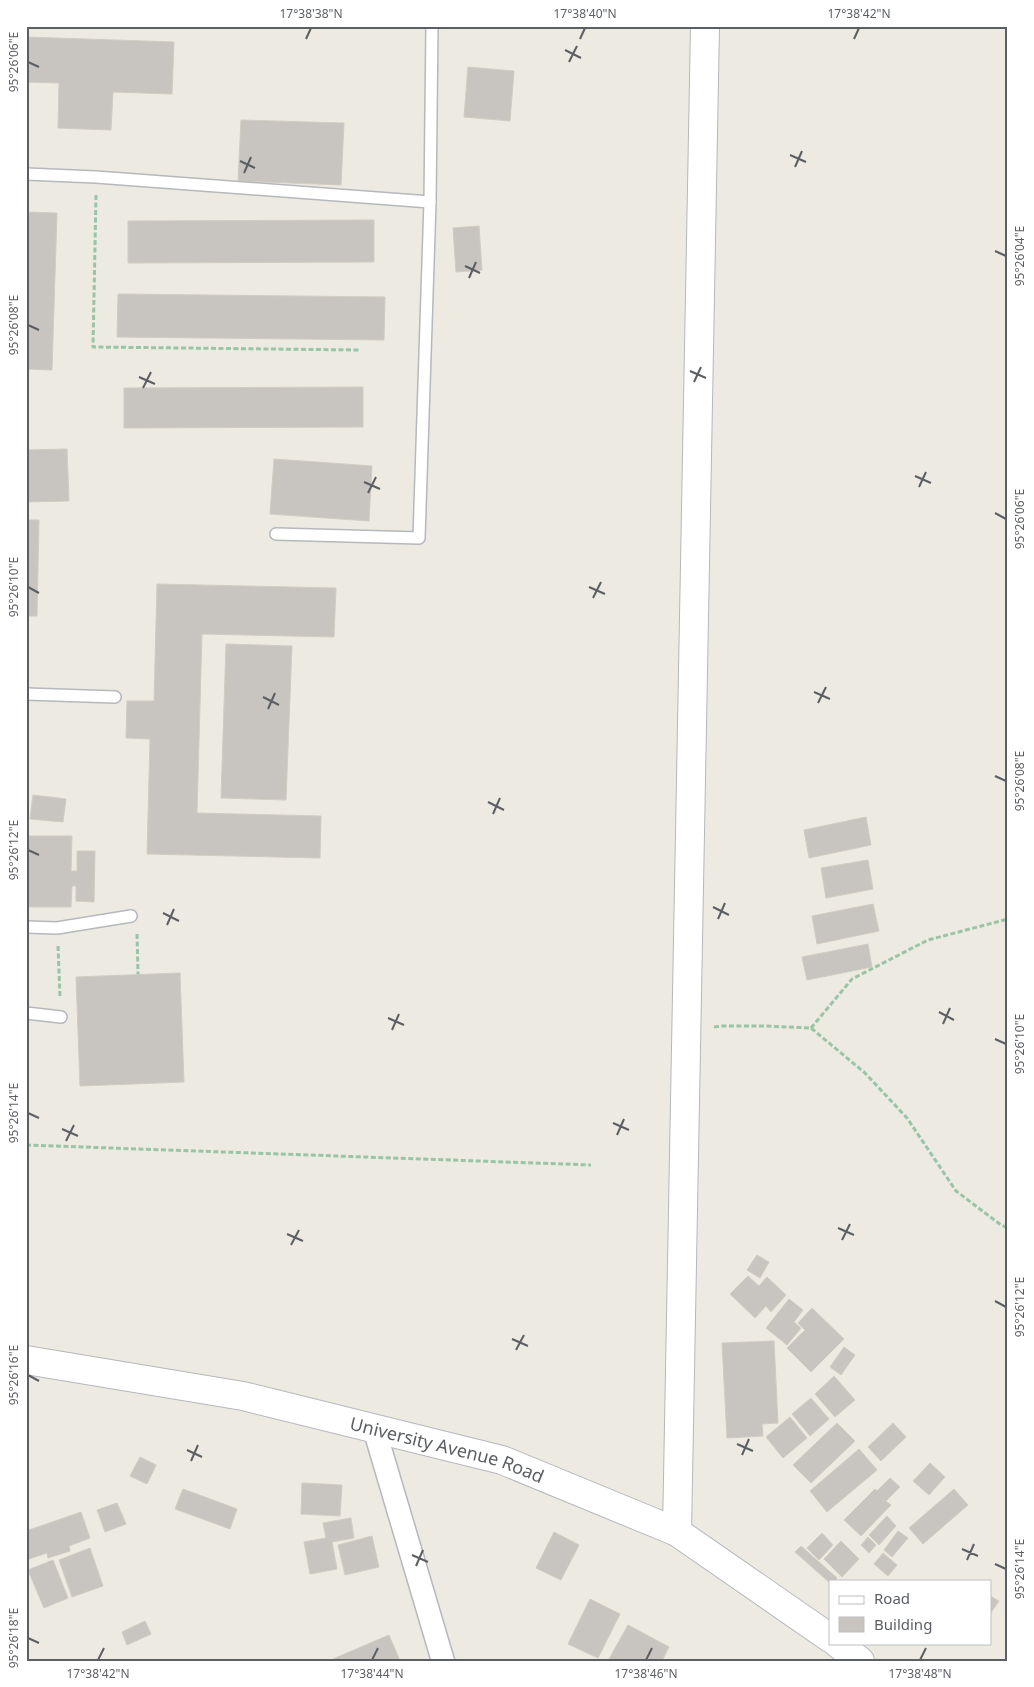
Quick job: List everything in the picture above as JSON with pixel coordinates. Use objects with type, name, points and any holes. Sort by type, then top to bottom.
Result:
[{"type":"street","points":[[677,1532],[706,26]]},
{"type":"street","name":"University Avenue Road","points":[[26,1360],[242,1396],[502,1460],[677,1532],[829,1637]]},
{"type":"street","points":[[374,1428],[442,1661]]},
{"type":"street","points":[[838,1644],[860,1661]]},
{"type":"lane","points":[[276,534],[420,538],[430,202],[432,26]]},
{"type":"lane","points":[[26,174],[96,177],[430,202]]},
{"type":"lane","points":[[26,694],[115,697]]},
{"type":"lane","points":[[26,927],[57,928],[134,921]]},
{"type":"lane","points":[[26,1013],[61,1017]]},
{"type":"path","points":[[96,177],[93,347],[361,350]]},
{"type":"path","points":[[812,1028],[852,979],[928,940],[1008,919]]},
{"type":"path","points":[[134,921],[138,974]]},
{"type":"path","points":[[57,928],[61,1017]]},
{"type":"path","points":[[686,1032],[722,1026],[812,1028],[865,1073],[907,1118],[956,1191],[1001,1225],[1008,1228]]},
{"type":"path","points":[[26,1145],[591,1165]]},
{"type":"building","points":[[26,37],[174,42],[172,94],[113,92],[111,130],[58,128],[59,83],[26,82]]},
{"type":"building","points":[[468,67],[514,71],[510,121],[464,117]]},
{"type":"building","points":[[241,120],[344,123],[341,185],[238,181]]},
{"type":"building","points":[[26,212],[57,213],[52,370],[26,369]]},
{"type":"building","points":[[374,220],[374,262],[128,263],[128,221]]},
{"type":"building","points":[[479,226],[482,270],[456,272],[453,228]]},
{"type":"building","points":[[118,294],[385,297],[384,340],[117,337]]},
{"type":"building","points":[[363,387],[363,427],[124,428],[124,388]]},
{"type":"building","points":[[67,449],[69,501],[26,502],[26,450]]},
{"type":"building","points":[[274,459],[372,466],[369,521],[270,514]]},
{"type":"building","points":[[26,520],[39,520],[37,616],[26,616]]},
{"type":"building","points":[[157,584],[336,588],[334,637],[202,634],[197,813],[321,816],[320,858],[147,854],[150,739],[126,738],[127,701],[154,701]]},
{"type":"building","points":[[226,644],[292,646],[286,800],[221,798]]},
{"type":"building","points":[[33,795],[66,799],[63,822],[30,819]]},
{"type":"building","points":[[866,817],[871,845],[809,858],[804,830]]},
{"type":"building","points":[[26,836],[72,836],[71,871],[77,871],[77,851],[95,851],[94,902],[76,901],[76,886],[72,886],[71,907],[26,907]]},
{"type":"building","points":[[868,860],[873,889],[826,898],[821,868]]},
{"type":"building","points":[[873,904],[879,931],[817,944],[812,916]]},
{"type":"building","points":[[868,944],[872,967],[807,980],[802,957]]},
{"type":"building","points":[[180,973],[184,1082],[80,1086],[76,977]]},
{"type":"building","points":[[757,1255],[769,1262],[760,1278],[747,1270]]},
{"type":"building","points":[[748,1276],[759,1286],[767,1277],[786,1295],[771,1312],[766,1306],[755,1318],[730,1294]]},
{"type":"building","points":[[789,1299],[803,1310],[794,1322],[801,1328],[787,1345],[766,1328]]},
{"type":"building","points":[[812,1308],[844,1339],[811,1372],[787,1348],[805,1330],[798,1323]]},
{"type":"building","points":[[774,1341],[778,1423],[762,1424],[763,1436],[727,1438],[722,1343]]},
{"type":"building","points":[[844,1347],[855,1355],[841,1375],[830,1367]]},
{"type":"building","points":[[834,1376],[855,1400],[835,1417],[815,1394]]},
{"type":"building","points":[[811,1398],[829,1419],[810,1436],[792,1414]]},
{"type":"building","points":[[790,1417],[807,1438],[783,1458],[766,1437]]},
{"type":"building","points":[[837,1423],[855,1441],[811,1483],[793,1465]]},
{"type":"building","points":[[893,1423],[906,1437],[881,1461],[868,1447]]},
{"type":"building","points":[[859,1449],[877,1470],[827,1512],[810,1491]]},
{"type":"building","points":[[140,1457],[156,1465],[147,1484],[130,1476]]},
{"type":"building","points":[[930,1463],[945,1477],[929,1495],[913,1481]]},
{"type":"building","points":[[890,1478],[900,1487],[886,1501],[891,1505],[861,1536],[844,1520],[875,1489],[877,1491]]},
{"type":"building","points":[[302,1483],[342,1485],[340,1516],[301,1514]]},
{"type":"building","points":[[183,1489],[237,1509],[230,1529],[175,1509]]},
{"type":"building","points":[[954,1489],[968,1505],[923,1544],[909,1528]]},
{"type":"building","points":[[117,1503],[126,1524],[105,1532],[97,1510]]},
{"type":"building","points":[[81,1512],[90,1538],[69,1546],[70,1551],[48,1558],[47,1553],[26,1560],[26,1531]]},
{"type":"building","points":[[887,1516],[896,1526],[879,1545],[869,1535]]},
{"type":"building","points":[[351,1518],[354,1538],[332,1542],[337,1569],[310,1574],[304,1542],[326,1538],[323,1523]]},
{"type":"building","points":[[898,1531],[908,1538],[892,1557],[884,1550]]},
{"type":"building","points":[[554,1532],[579,1545],[561,1580],[536,1568]]},
{"type":"building","points":[[822,1533],[833,1545],[819,1560],[807,1548]]},
{"type":"building","points":[[372,1536],[379,1567],[345,1575],[338,1545]]},
{"type":"building","points":[[868,1537],[876,1545],[869,1553],[861,1545]]},
{"type":"building","points":[[841,1541],[859,1559],[842,1577],[824,1559]]},
{"type":"building","points":[[801,1546],[837,1578],[836,1580],[829,1580],[829,1582],[795,1552]]},
{"type":"building","points":[[90,1548],[103,1586],[72,1597],[59,1560]]},
{"type":"building","points":[[883,1553],[897,1565],[888,1576],[874,1564]]},
{"type":"building","points":[[53,1560],[68,1598],[44,1608],[28,1570]]},
{"type":"building","points":[[992,1597],[999,1601],[992,1611]]},
{"type":"building","points":[[590,1599],[620,1614],[598,1658],[568,1644]]},
{"type":"building","points":[[145,1621],[151,1634],[127,1645],[122,1632]]},
{"type":"building","points":[[628,1625],[669,1647],[662,1661],[608,1661]]},
{"type":"building","points":[[389,1635],[400,1661],[334,1661],[333,1659]]}]
